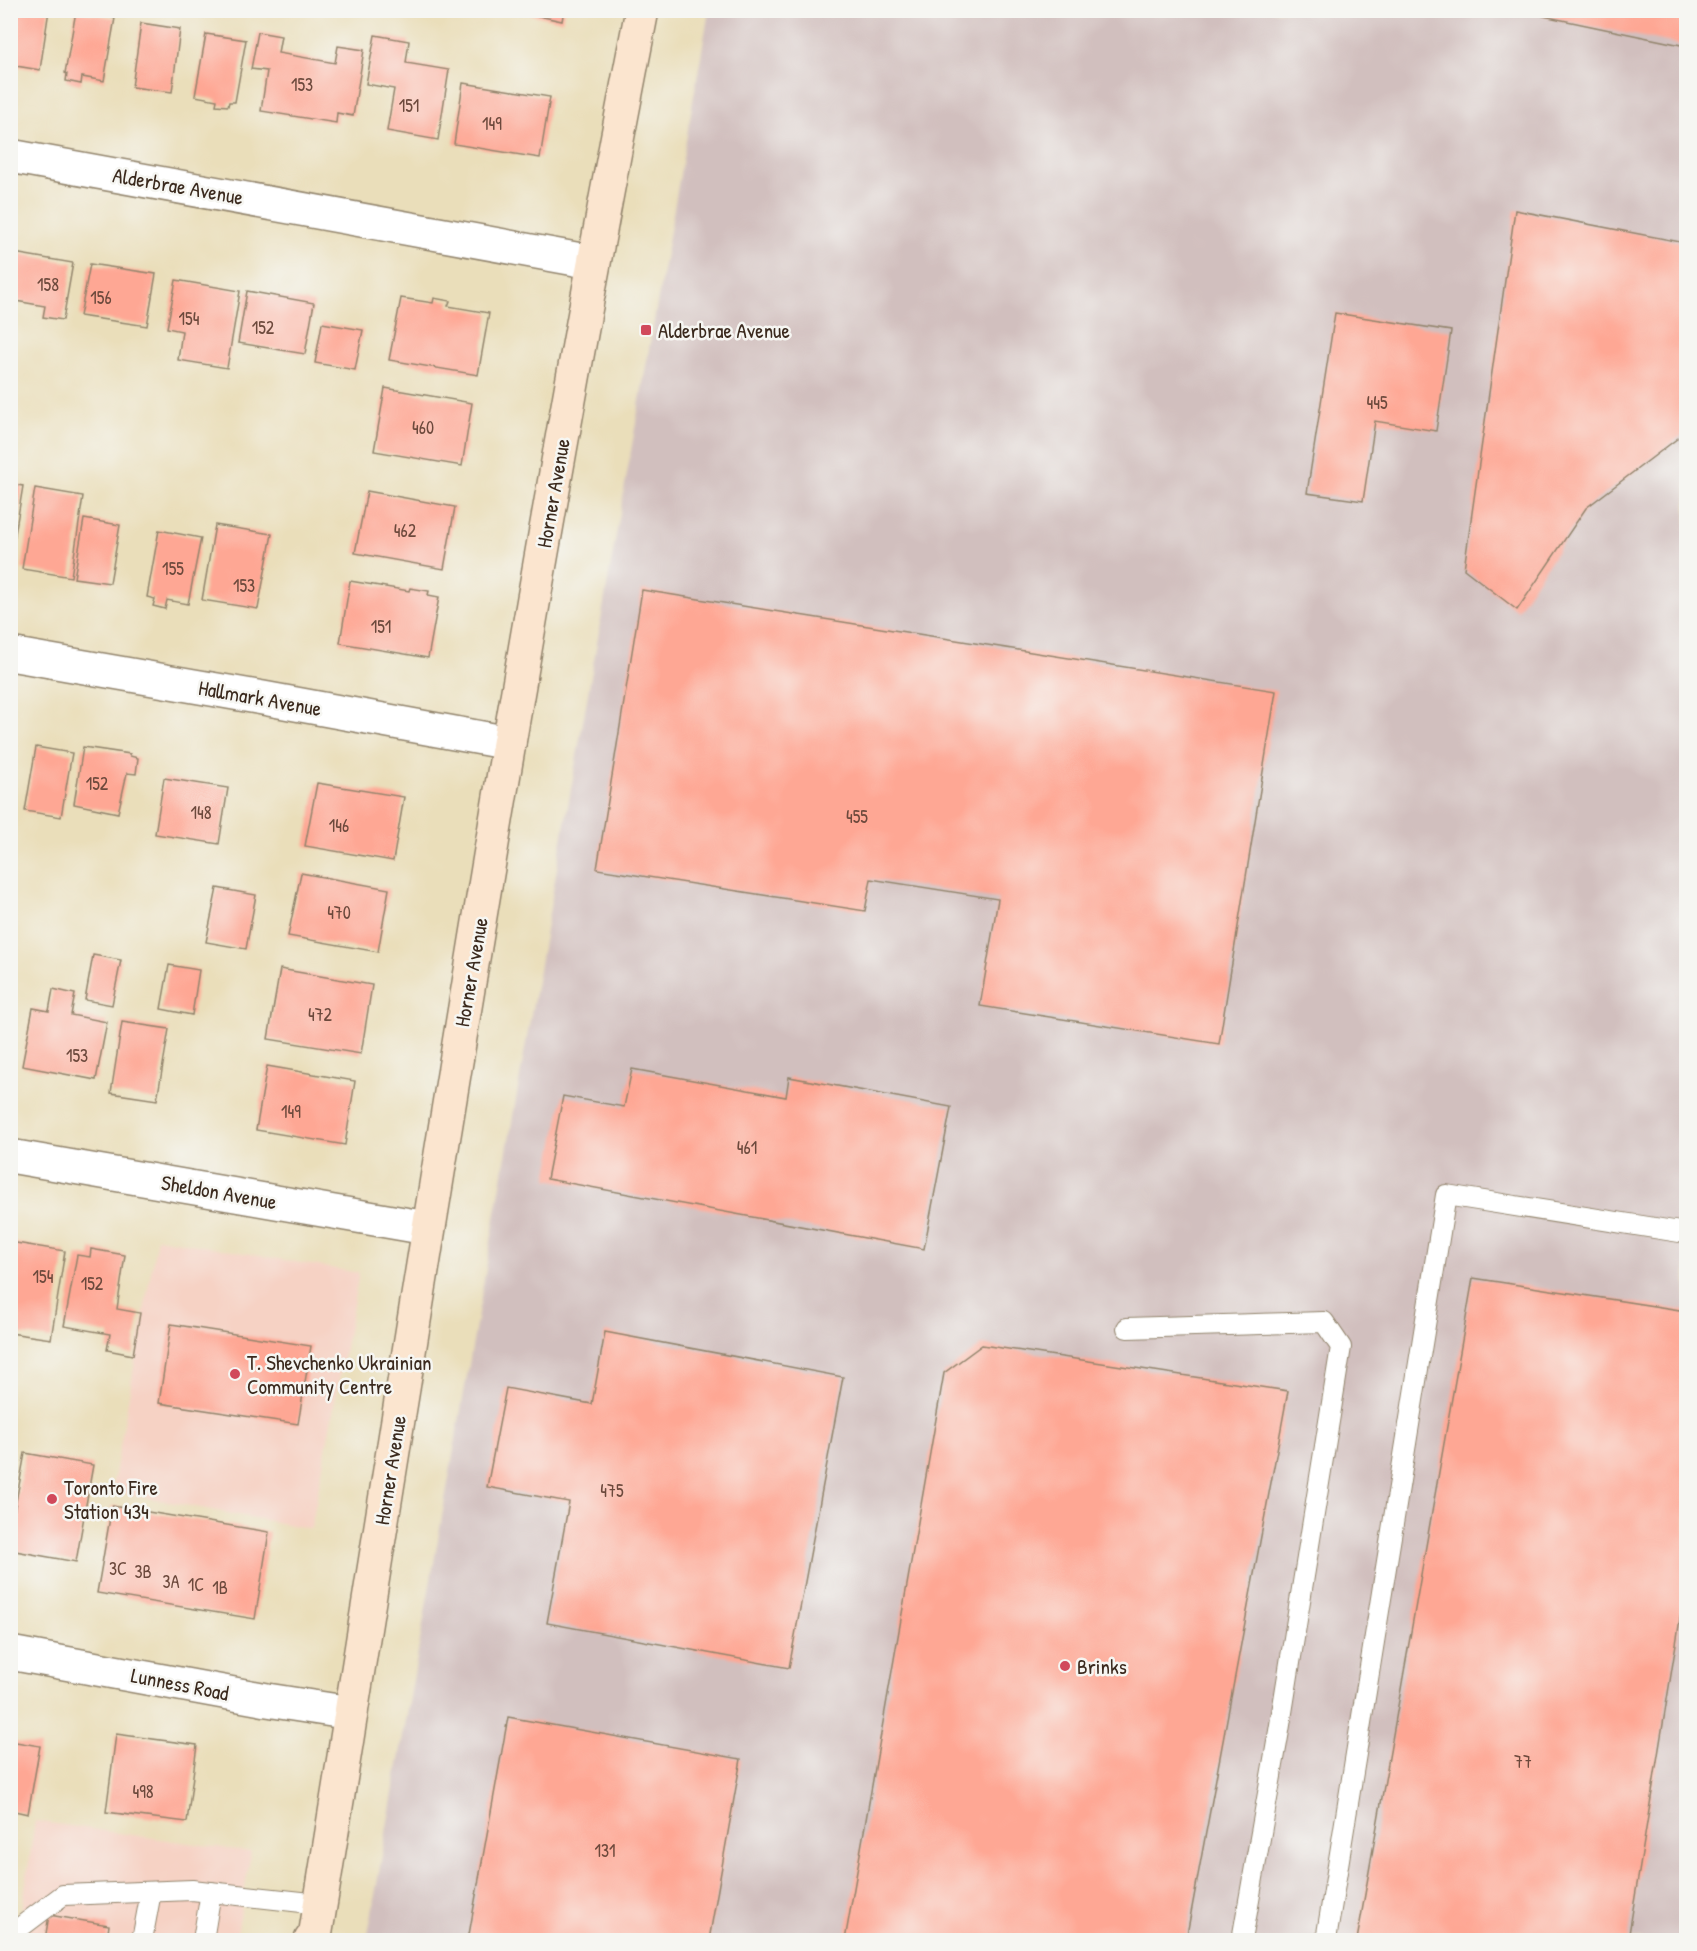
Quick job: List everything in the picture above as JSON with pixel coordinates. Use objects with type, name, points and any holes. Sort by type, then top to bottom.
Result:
[{"type":"main road","name":"Horner Avenue","points":[[314,1939],[427,1228],[509,743],[592,262],[642,10]]},
{"type":"street","name":"Alderbrae Avenue","points":[[10,156],[592,262]]},
{"type":"street","name":"Hallmark Avenue","points":[[10,654],[509,743]]},
{"type":"street","name":"Sheldon Avenue","points":[[10,1156],[427,1228]]},
{"type":"street","name":"Lunness Road","points":[[10,1653],[351,1713]]},
{"type":"lane","points":[[1326,1941],[1446,1195],[1686,1233]]},
{"type":"lane","points":[[1127,1328],[1324,1322],[1341,1347],[1279,1731],[1242,1941]]},
{"type":"lane","points":[[10,1935],[63,1895],[192,1890],[320,1904]]},
{"type":"lane","points":[[142,1941],[151,1892]]},
{"type":"lane","points":[[202,1941],[211,1892]]},
{"type":"shaded area","points":[[709,11],[1686,11],[1686,1940],[367,1940]]},
{"type":"shaded area","points":[[157,1238],[359,1273],[311,1529],[112,1491]]},
{"type":"shaded area","points":[[35,1821],[251,1852],[236,1940],[11,1940],[11,1917],[21,1918]]},
{"type":"building","points":[[10,10],[49,10],[40,70],[10,65]]},
{"type":"building","points":[[511,10],[564,10],[562,21]]},
{"type":"building","points":[[1544,10],[1686,10],[1686,46],[1543,16]]},
{"type":"building","points":[[76,11],[115,18],[104,81],[82,77],[81,84],[66,81],[67,74],[65,73]]},
{"type":"building","points":[[141,23],[180,29],[172,92],[132,87]]},
{"type":"building","points":[[258,32],[281,36],[278,53],[335,63],[338,46],[364,50],[353,116],[337,113],[336,123],[261,111],[267,71],[251,69]]},
{"type":"building","points":[[206,34],[246,40],[235,102],[229,102],[228,106],[216,105],[217,100],[195,96]]},
{"type":"building","points":[[375,35],[409,41],[406,63],[449,70],[438,140],[387,131],[394,89],[366,84]]},
{"type":"building","points":[[463,83],[550,97],[540,158],[454,144]]},
{"type":"building","points":[[1515,210],[1686,243],[1686,432],[1586,508],[1517,610],[1464,569]]},
{"type":"building","points":[[14,253],[73,263],[63,320],[43,317],[45,306],[10,300],[10,271]]},
{"type":"building","points":[[90,264],[156,274],[147,326],[80,316]]},
{"type":"building","points":[[176,280],[240,291],[227,368],[178,360],[182,331],[167,328]]},
{"type":"building","points":[[247,291],[314,303],[305,354],[238,343]]},
{"type":"building","points":[[401,298],[433,303],[434,298],[450,301],[448,306],[489,313],[478,375],[389,360]]},
{"type":"building","points":[[1335,313],[1451,331],[1436,431],[1375,421],[1363,501],[1307,493]]},
{"type":"building","points":[[322,323],[363,330],[355,370],[315,363]]},
{"type":"building","points":[[385,388],[472,403],[462,466],[374,451]]},
{"type":"building","points":[[10,484],[23,486],[12,552],[10,551]]},
{"type":"building","points":[[35,488],[83,496],[71,577],[22,569]]},
{"type":"building","points":[[367,491],[455,507],[444,569],[355,553]]},
{"type":"building","points":[[84,519],[120,525],[110,583],[74,578]]},
{"type":"building","points":[[215,525],[272,534],[258,609],[202,600]]},
{"type":"building","points":[[159,530],[201,538],[188,604],[167,600],[165,609],[153,606],[155,599],[147,597]]},
{"type":"building","points":[[350,581],[409,591],[410,588],[429,591],[428,595],[439,597],[428,658],[340,643]]},
{"type":"building","points":[[642,590],[1276,691],[1219,1044],[980,1006],[998,899],[871,879],[865,911],[597,869]]},
{"type":"building","points":[[36,747],[72,753],[61,817],[25,811]]},
{"type":"building","points":[[83,747],[130,754],[138,758],[136,774],[127,773],[118,813],[74,804]]},
{"type":"building","points":[[164,778],[228,788],[219,844],[155,834]]},
{"type":"building","points":[[317,783],[404,797],[393,861],[305,846]]},
{"type":"building","points":[[301,873],[389,889],[378,952],[288,936]]},
{"type":"building","points":[[217,888],[256,895],[246,949],[206,942]]},
{"type":"building","points":[[93,955],[121,960],[112,1005],[85,1000]]},
{"type":"building","points":[[169,965],[199,970],[192,1015],[161,1009]]},
{"type":"building","points":[[280,969],[372,985],[361,1054],[268,1039]]},
{"type":"building","points":[[53,989],[75,994],[71,1015],[107,1022],[96,1080],[22,1066],[33,1008],[49,1011]]},
{"type":"building","points":[[122,1022],[169,1029],[157,1100],[111,1093]]},
{"type":"building","points":[[267,1066],[355,1081],[345,1145],[256,1130]]},
{"type":"building","points":[[632,1069],[786,1097],[789,1077],[951,1107],[924,1249],[547,1179],[563,1096],[624,1107]]},
{"type":"building","points":[[10,1242],[65,1251],[51,1339],[10,1333]]},
{"type":"building","points":[[91,1249],[125,1255],[117,1309],[140,1313],[133,1355],[107,1350],[110,1334],[64,1326],[77,1255],[90,1257]]},
{"type":"building","points":[[1473,1278],[1686,1311],[1686,1582],[1628,1940],[1357,1940]]},
{"type":"building","name":"T. Shevchenko Ukrainian Community Centre","points":[[171,1324],[311,1346],[298,1424],[159,1403]]},
{"type":"building","points":[[605,1332],[843,1377],[789,1668],[547,1623],[569,1502],[487,1487],[506,1388],[592,1404]]},
{"type":"building","name":"Brinks","points":[[982,1345],[1288,1391],[1186,1940],[845,1940],[944,1373]]},
{"type":"building","name":"Toronto Fire Station 434","points":[[25,1453],[93,1465],[76,1562],[10,1550],[10,1534]]},
{"type":"building","points":[[112,1506],[269,1532],[255,1619],[97,1593]]},
{"type":"building","points":[[508,1717],[741,1759],[709,1940],[468,1940]]},
{"type":"building","points":[[116,1734],[197,1745],[187,1822],[106,1812]]},
{"type":"building","points":[[10,1741],[40,1746],[28,1814],[10,1810]]},
{"type":"building","points":[[49,1915],[109,1925],[107,1940],[45,1940]]},
{"type":"place","name":"Alderbrae Avenue","points":[[646,330]]},
{"type":"place","name":"T. Shevchenko Ukrainian Community Centre","points":[[235,1374]]},
{"type":"place","name":"Toronto Fire Station 434","points":[[52,1499]]},
{"type":"place","name":"Brinks","points":[[1065,1666]]}]
